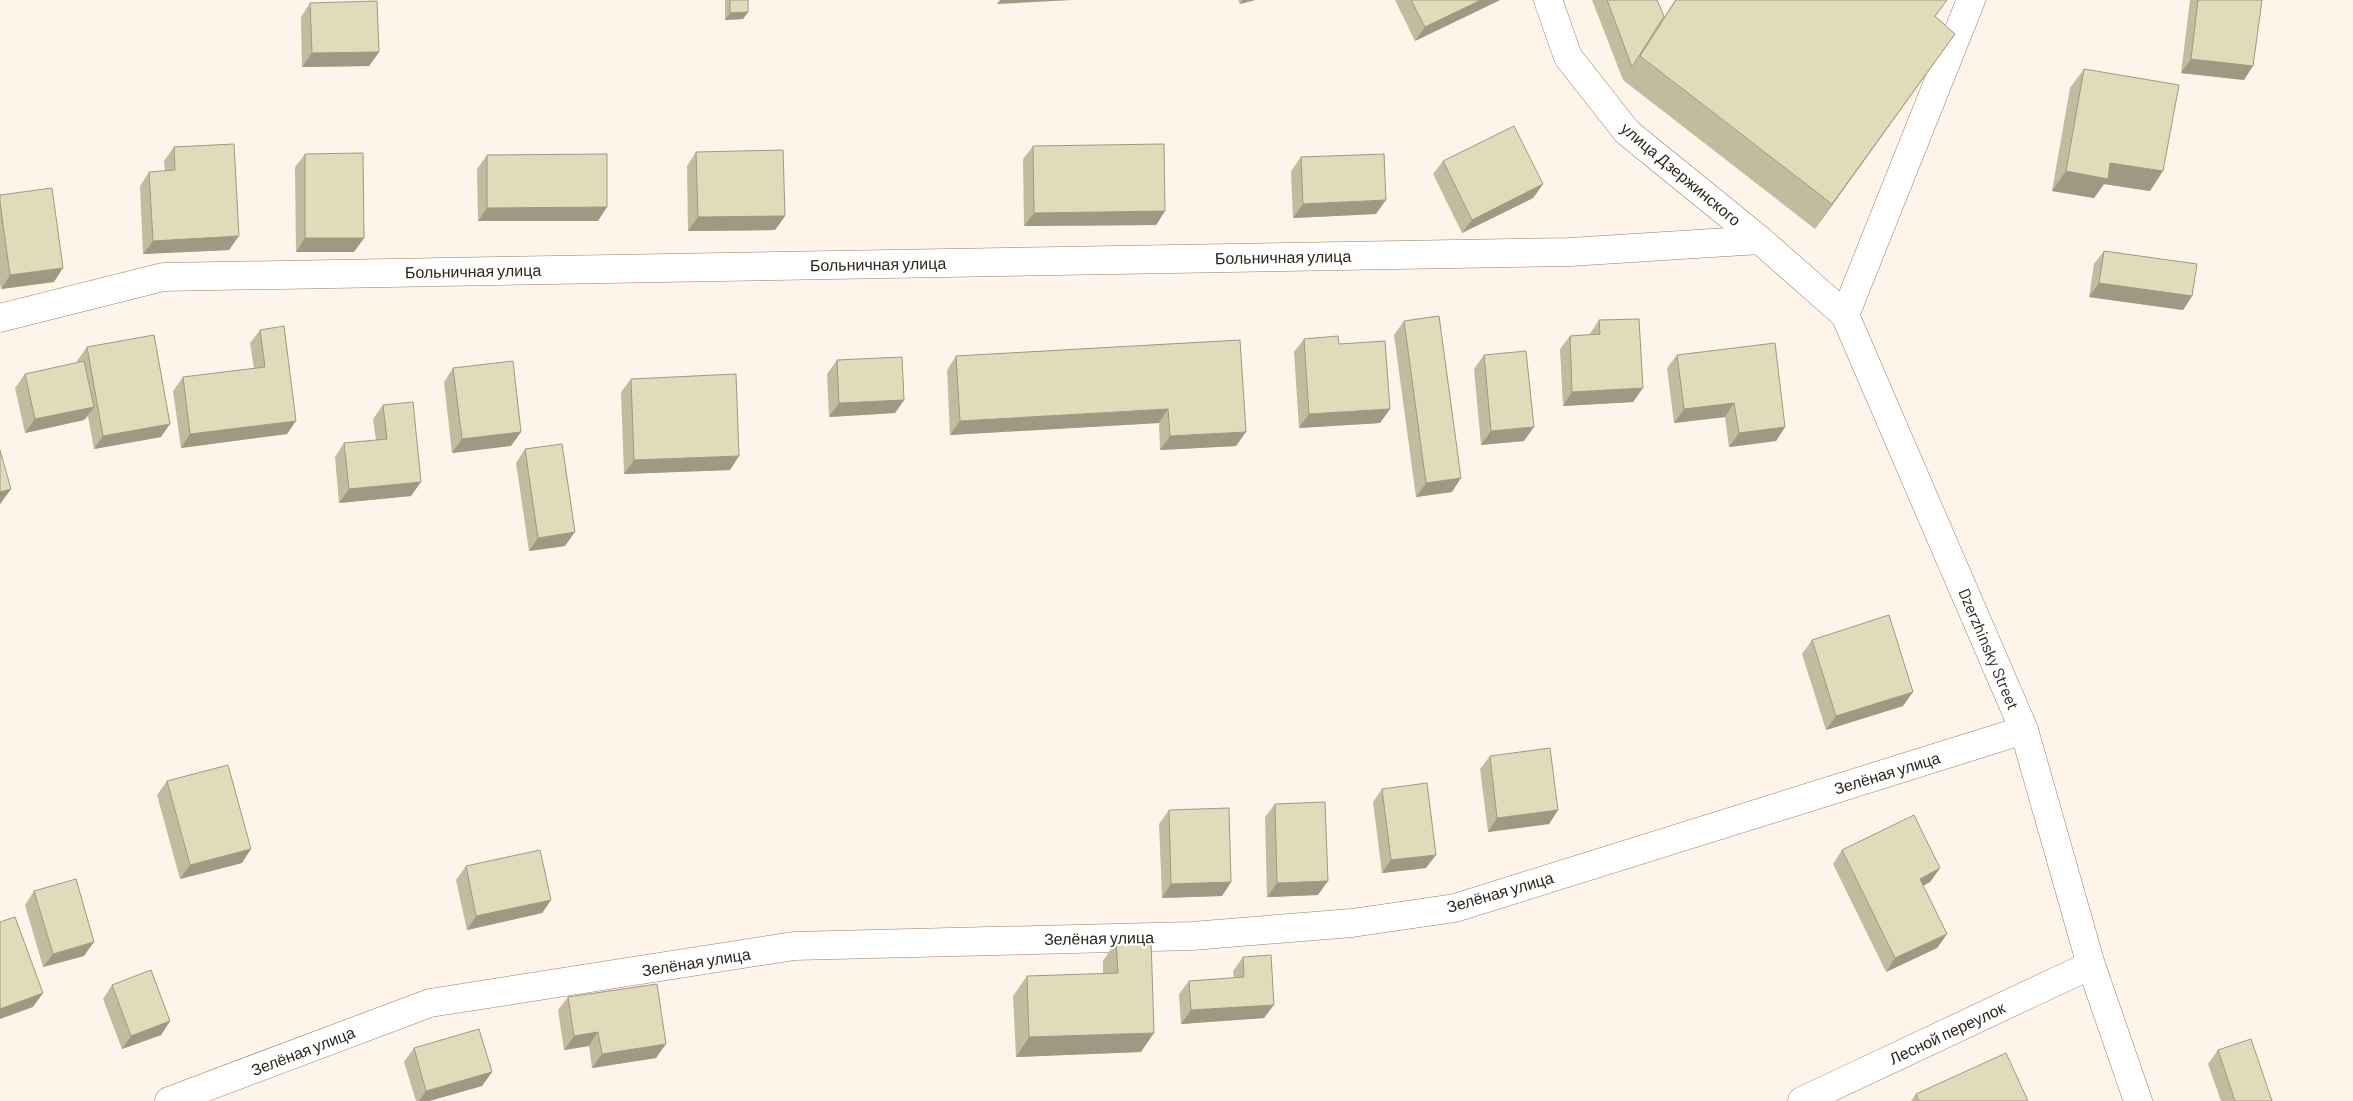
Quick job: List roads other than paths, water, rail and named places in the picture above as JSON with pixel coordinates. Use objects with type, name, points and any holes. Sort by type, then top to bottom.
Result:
[{"type":"street","name":"улица Дзержинского","points":[[1548,0],[1568,56],[1627,132],[1760,240]]},
{"type":"street","points":[[1845,315],[1971,0]]},
{"type":"street","name":"Dzerzhinsky Street","points":[[1760,240],[1845,315],[2024,730],[2091,965],[2138,1101]]},
{"type":"street","name":"Больничная улица","points":[[0,318],[163,277],[1560,252],[1760,240]]},
{"type":"street","name":"Зелёная улица","points":[[169,1101],[430,1003],[794,946],[1192,936],[1352,923],[1456,908],[2024,730]]},
{"type":"street","name":"Лесной переулок","points":[[1802,1101],[2091,965]]}]
